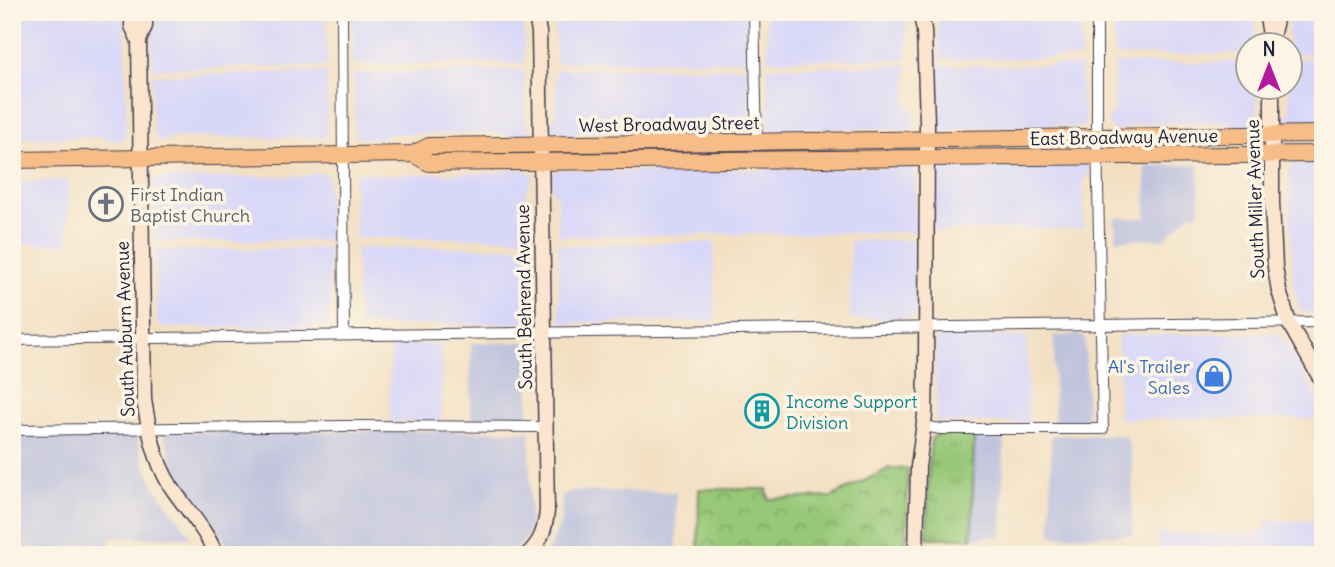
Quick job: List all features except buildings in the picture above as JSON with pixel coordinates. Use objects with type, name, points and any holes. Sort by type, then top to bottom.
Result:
[{"type":"main road","name":"East Broadway Avenue","points":[[927,139],[1323,134]]},
{"type":"main road","name":"West Broadway Street","points":[[12,160],[413,154],[429,146],[927,139]]},
{"type":"main road","name":"West Broadway Street","points":[[413,154],[429,163],[925,159]]},
{"type":"main road","name":"East Broadway Avenue","points":[[925,159],[1323,154]]},
{"type":"street","name":"South Auburn Avenue","points":[[132,12],[132,26],[139,41]]},
{"type":"street","name":"South Auburn Avenue","points":[[145,12],[145,26],[139,41],[144,400],[153,447],[168,481],[211,542],[216,555]]},
{"type":"street","points":[[342,12],[344,335]]},
{"type":"street","name":"South Behrend Avenue","points":[[527,555],[539,544],[546,527],[539,32],[535,12]]},
{"type":"street","name":"South Behrend Avenue","points":[[539,32],[543,12]]},
{"type":"street","points":[[754,12],[758,160]]},
{"type":"street","points":[[916,555],[926,328],[927,139],[924,30],[920,12]]},
{"type":"street","points":[[924,30],[928,12]]},
{"type":"street","points":[[923,426],[941,429],[1103,429],[1097,12]]},
{"type":"street","points":[[1266,12],[1270,32]]},
{"type":"street","points":[[1274,32],[1278,12]]},
{"type":"street","name":"South Miller Avenue","points":[[1272,102],[1275,267],[1279,291],[1289,323],[1323,383]]},
{"type":"street","points":[[12,340],[1323,322]]},
{"type":"street","points":[[12,430],[345,426],[546,427]]},
{"type":"shaded area","points":[[12,12],[125,12],[124,138],[116,141],[101,137],[12,139]]},
{"type":"shaded area","points":[[152,12],[326,12],[327,66],[152,69]]},
{"type":"shaded area","points":[[353,12],[524,12],[524,63],[353,65]]},
{"type":"shaded area","points":[[555,12],[747,12],[748,60],[556,63]]},
{"type":"shaded area","points":[[766,12],[906,12],[907,59],[767,60]]},
{"type":"shaded area","points":[[938,12],[1081,12],[1081,58],[939,59]]},
{"type":"shaded area","points":[[1113,12],[1255,12],[1256,32],[1234,32],[1234,53],[1114,56]]},
{"type":"shaded area","points":[[1287,12],[1323,12],[1323,53],[1304,54],[1304,32],[1288,32]]},
{"type":"shaded area","points":[[1304,58],[1323,58],[1323,127],[1294,127],[1286,120],[1285,115],[1289,115],[1289,102],[1304,102]]},
{"type":"shaded area","points":[[1234,62],[1234,102],[1256,102],[1257,119],[1251,126],[1232,127],[1228,123],[1133,124],[1126,130],[1113,130],[1109,126],[1108,118],[1114,111],[1114,63]]},
{"type":"shaded area","points":[[907,65],[907,105],[914,114],[911,131],[899,128],[802,129],[797,132],[774,133],[769,129],[767,67]]},
{"type":"shaded area","points":[[1081,65],[1082,108],[1086,123],[1083,127],[962,127],[955,131],[940,131],[936,127],[936,110],[940,104],[939,66]]},
{"type":"shaded area","points":[[748,67],[749,128],[744,133],[733,134],[728,130],[633,131],[624,135],[617,131],[579,132],[572,136],[556,137],[552,133],[556,116],[556,69]]},
{"type":"shaded area","points":[[524,70],[525,121],[529,127],[524,136],[509,137],[502,133],[389,134],[381,138],[360,138],[355,135],[354,73]]},
{"type":"shaded area","points":[[327,72],[327,133],[324,138],[173,137],[167,141],[159,141],[153,134],[152,75]]},
{"type":"shaded area","points":[[1055,163],[1083,163],[1088,167],[1088,174],[1083,182],[1084,228],[934,231],[934,169],[940,164],[955,168],[1049,167]]},
{"type":"shaded area","points":[[1294,164],[1323,164],[1323,314],[1301,312],[1293,283],[1289,170]]},
{"type":"shaded area","points":[[897,165],[910,165],[915,170],[916,232],[558,236],[557,196],[552,190],[552,173],[558,170],[764,170],[769,167],[893,168]]},
{"type":"shaded area","points":[[1199,165],[1200,213],[1190,214],[1164,239],[1116,240],[1115,218],[1146,218],[1146,166]]},
{"type":"shaded area","points":[[511,169],[525,170],[532,174],[531,183],[526,189],[527,238],[355,238],[354,178],[358,173],[502,173]]},
{"type":"shaded area","points":[[324,173],[328,178],[329,240],[155,242],[155,179],[307,176]]},
{"type":"shaded area","points":[[68,180],[68,244],[13,244],[15,182]]},
{"type":"shaded area","points":[[916,240],[916,316],[850,319],[850,241]]},
{"type":"shaded area","points":[[714,242],[715,321],[564,323],[560,320],[558,245]]},
{"type":"shaded area","points":[[527,247],[528,320],[525,323],[364,326],[358,322],[356,248]]},
{"type":"shaded area","points":[[329,248],[330,320],[326,326],[163,328],[157,323],[155,250]]},
{"type":"shaded area","points":[[1279,333],[1323,407],[1323,419],[1119,419],[1120,335]]},
{"type":"shaded area","points":[[1082,335],[1085,338],[1085,423],[1054,423],[1054,336]]},
{"type":"shaded area","points":[[1027,336],[1028,423],[937,422],[937,338]]},
{"type":"shaded area","points":[[524,342],[528,346],[529,421],[471,421],[471,343]]},
{"type":"shaded area","points":[[390,344],[441,344],[441,421],[390,422]]},
{"type":"shaded area","points":[[530,431],[530,530],[521,546],[508,555],[232,555],[212,519],[177,472],[162,432]]},
{"type":"shaded area","points":[[135,434],[155,488],[192,537],[110,538],[110,555],[12,555],[12,435]]},
{"type":"shaded area","points":[[974,434],[1004,434],[1002,536],[972,538]]},
{"type":"shaded area","points":[[1051,435],[1126,435],[1132,457],[1133,535],[1051,536]]},
{"type":"shaded area","points":[[569,491],[676,492],[677,555],[546,555],[561,521],[562,497]]},
{"type":"shaded area","points":[[1264,521],[1323,521],[1323,555],[1158,555],[1158,533],[1258,535],[1267,525]]},
{"type":"green space","points":[[938,434],[974,434],[972,538],[927,538],[931,439]]},
{"type":"green space","points":[[890,468],[908,469],[906,555],[698,555],[699,489],[767,489],[769,499],[831,497]]},
{"type":"place","name":"First Indian Baptist Church","points":[[106,204]]},
{"type":"place","name":"Al's Trailer Sales","points":[[1214,376]]},
{"type":"place","name":"Income Support Division","points":[[762,411]]}]
